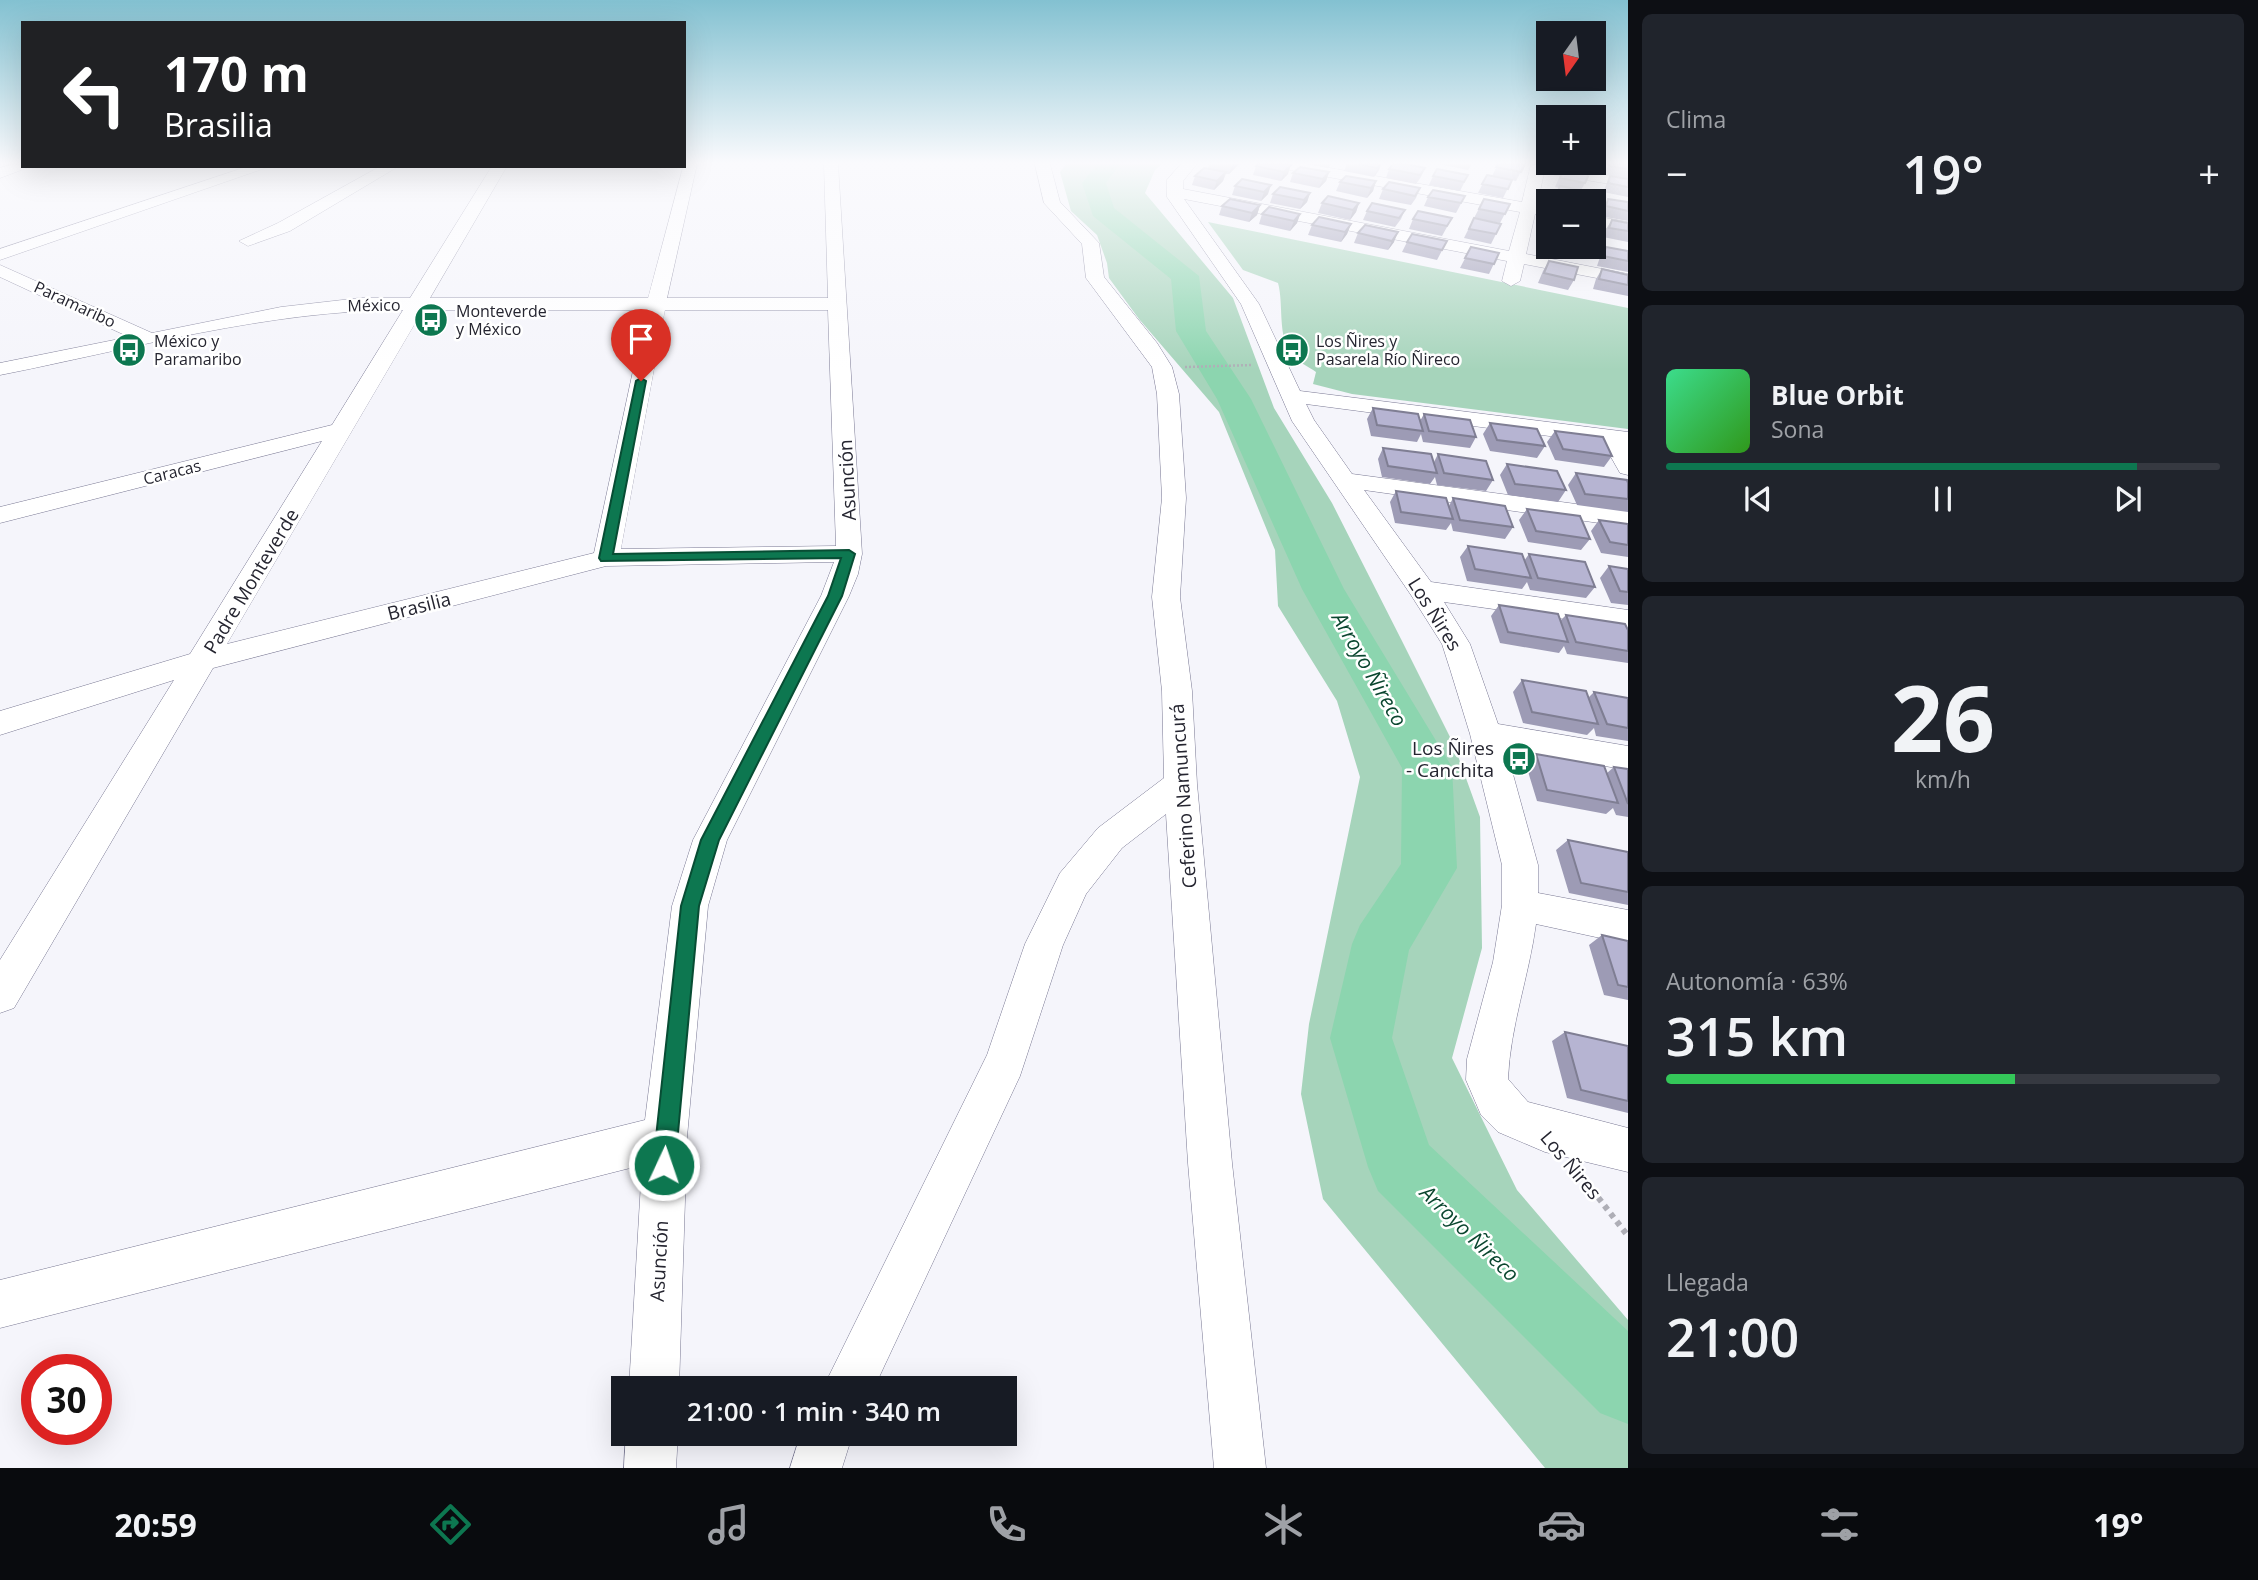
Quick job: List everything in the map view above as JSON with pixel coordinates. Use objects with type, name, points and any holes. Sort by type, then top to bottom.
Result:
[{"type":"street","points":[[0,255],[67,233]]},
{"type":"street","points":[[248,241],[270,233]]},
{"type":"street","name":"Padre Monteverde","points":[[0,995],[460,233]]},
{"type":"street","points":[[606,558],[656,305],[673,233]]},
{"type":"street","name":"Asunción","points":[[655,1376],[665,1137],[690,906],[710,840],[835,596],[849,554],[834,233]]},
{"type":"street","name":"Ceferino Namuncurá","points":[[1080,233],[1090,243],[1095,278],[1147,343],[1162,367],[1168,394],[1174,498],[1166,597],[1177,691],[1181,784],[1210,1163],[1240,1468]]},
{"type":"street","name":"Los Ñires","points":[[1198,233],[1250,304],[1303,421],[1422,590],[1456,644],[1486,734],[1520,865],[1520,905],[1512,962],[1488,1059],[1487,1080],[1496,1100],[1513,1116],[1545,1130]]},
{"type":"street","points":[[1390,233],[1628,279]]},
{"type":"street","points":[[1511,281],[1523,233]]},
{"type":"street","name":"Paramaribo","points":[[0,270],[149,339]]},
{"type":"street","name":"México","points":[[0,369],[323,307],[417,304],[838,304]]},
{"type":"street","points":[[1292,396],[1619,438],[1628,468]]},
{"type":"street","name":"Caracas","points":[[0,515],[343,429]]},
{"type":"street","points":[[1345,480],[1628,519]]},
{"type":"street","name":"Brasilia","points":[[0,723],[204,660],[606,558],[849,554]]},
{"type":"street","points":[[1422,590],[1628,619]]},
{"type":"street","points":[[1486,734],[1628,758]]},
{"type":"street","points":[[854,1376],[1005,1062],[1044,944],[1073,884],[1110,838],[1181,784]]},
{"type":"street","points":[[1520,905],[1628,927]]},
{"type":"street","points":[[1545,1130],[1628,1150]]},
{"type":"street","points":[[0,1304],[665,1137]]},
{"type":"street","points":[[650,1468],[651,1446]]},
{"type":"street","points":[[816,1468],[823,1446]]},
{"type":"path","points":[[1195,367],[1231,366]]},
{"type":"path","name":"Los Ñires","points":[[1545,1130],[1628,1236]]},
{"type":"green space","points":[[1094,233],[1178,233],[1233,298],[1274,408],[1332,503],[1454,745],[1480,817],[1482,948],[1452,1058],[1517,1190],[1628,1320],[1628,1468],[1545,1468],[1323,1199],[1301,1094],[1309,1024],[1360,777],[1337,701],[1278,606],[1275,550],[1219,412],[1139,319],[1109,278],[1107,263]]},
{"type":"green space","points":[[1216,233],[1259,233],[1628,308],[1628,429],[1352,394],[1313,384],[1316,372],[1300,362],[1287,348],[1278,283],[1243,270]]},
{"type":"building","points":[[1358,233],[1398,233],[1392,241]]},
{"type":"building","points":[[1412,234],[1447,241],[1442,250],[1407,242]]},
{"type":"building","points":[[1471,247],[1499,253],[1494,264],[1465,258]]},
{"type":"building","points":[[1606,247],[1628,251],[1628,261],[1606,257]]},
{"type":"building","points":[[1549,261],[1578,267],[1574,280],[1544,273]]},
{"type":"building","points":[[1602,269],[1628,275],[1628,285],[1599,279]]},
{"type":"building","points":[[1373,408],[1418,414],[1423,431],[1377,425]]},
{"type":"building","points":[[1424,414],[1470,420],[1476,437],[1429,431]]},
{"type":"building","points":[[1490,423],[1537,429],[1545,446],[1497,440]]},
{"type":"building","points":[[1555,431],[1603,437],[1612,456],[1563,449]]},
{"type":"building","points":[[1383,448],[1431,454],[1437,473],[1388,466]]},
{"type":"building","points":[[1438,454],[1486,461],[1493,480],[1444,473]]},
{"type":"building","points":[[1507,464],[1557,471],[1566,490],[1515,484]]},
{"type":"building","points":[[1576,473],[1627,480],[1628,499],[1585,494]]},
{"type":"building","points":[[1396,491],[1446,498],[1453,519],[1401,512]]},
{"type":"building","points":[[1453,498],[1505,506],[1513,527],[1460,520]]},
{"type":"building","points":[[1527,509],[1580,516],[1590,539],[1536,531]]},
{"type":"building","points":[[1599,520],[1628,524],[1628,545],[1610,542]]},
{"type":"building","points":[[1468,546],[1522,554],[1531,578],[1475,569]]},
{"type":"building","points":[[1529,554],[1585,562],[1595,587],[1538,578]]},
{"type":"building","points":[[1609,566],[1628,569],[1628,592],[1620,591]]},
{"type":"building","points":[[1499,605],[1558,614],[1568,642],[1508,632]]},
{"type":"building","points":[[1566,615],[1625,624],[1628,630],[1628,651],[1576,642]]},
{"type":"building","points":[[1522,680],[1586,691],[1598,724],[1532,712]]},
{"type":"building","points":[[1594,692],[1628,698],[1628,728],[1607,724]]},
{"type":"building","points":[[1536,754],[1604,766],[1618,803],[1547,790]]},
{"type":"building","points":[[1614,767],[1628,769],[1628,804]]},
{"type":"building","points":[[1568,840],[1628,852],[1628,892],[1581,883]]},
{"type":"building","points":[[1602,935],[1628,941],[1628,987],[1618,985]]},
{"type":"building","points":[[1565,1032],[1628,1046],[1628,1101],[1581,1090]]},
{"type":"waterway","name":"Arroyo Ñireco","points":[[1129,233],[1185,276],[1191,331],[1234,399],[1323,589],[1427,767],[1429,868],[1381,944],[1361,1038],[1402,1167],[1628,1385]]},
{"type":"place","name":"Monteverde y México","points":[[431,320]]},
{"type":"place","name":"México y Paramaribo","points":[[129,350]]},
{"type":"place","name":"Los Ñires y Pasarela Río Ñireco","points":[[1292,350]]},
{"type":"place","name":"Los Ñires - Canchita","points":[[1519,759]]},
{"type":"route","points":[[641,381],[606,558],[849,554],[845,574],[835,596],[710,840],[690,906],[664,1165]]}]
